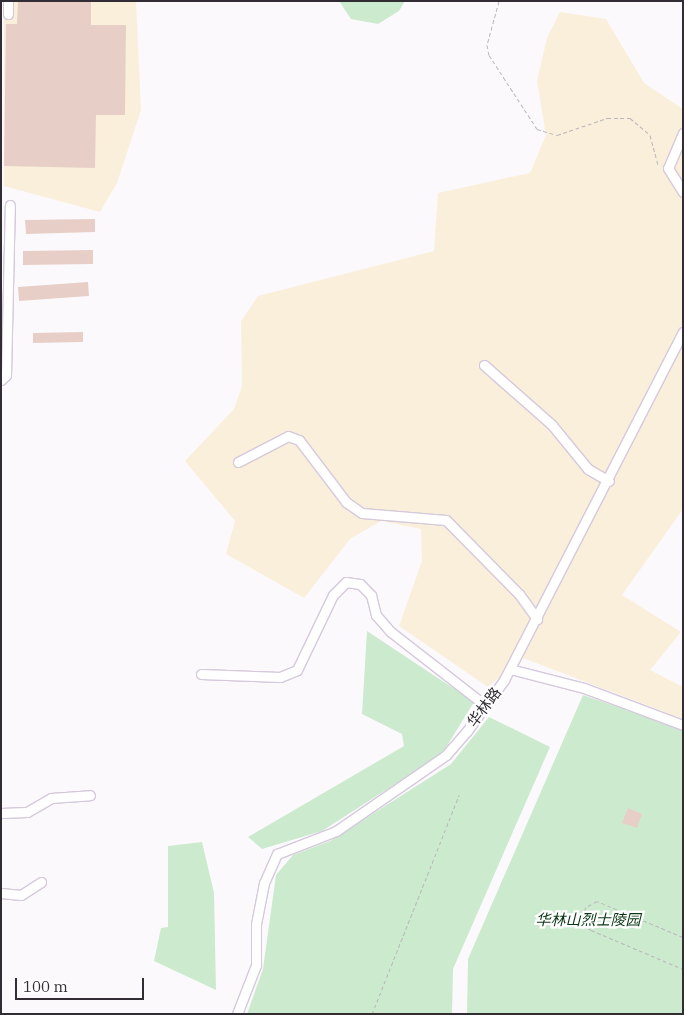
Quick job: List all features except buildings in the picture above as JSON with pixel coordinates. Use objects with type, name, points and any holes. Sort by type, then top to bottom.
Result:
[{"type":"street","points":[[8,1],[8,14]]},
{"type":"street","points":[[683,133],[671,152],[669,176],[683,192]]},
{"type":"street","points":[[1,380],[6,375],[10,206]]},
{"type":"street","name":"华林路","points":[[237,1014],[256,965],[262,892],[277,854],[336,831],[446,755],[486,706],[510,669],[537,619],[609,481],[683,332]]},
{"type":"street","points":[[484,365],[552,425],[588,469],[609,481]]},
{"type":"street","points":[[238,462],[288,436],[299,440],[346,502],[362,513],[446,520],[519,594],[537,619]]},
{"type":"street","points":[[201,674],[280,677],[297,670],[333,595],[346,582],[360,584],[371,595],[376,615],[391,632],[486,706]]},
{"type":"street","points":[[510,669],[584,688],[683,725]]},
{"type":"street","points":[[1,813],[27,812],[51,798],[90,795]]},
{"type":"street","points":[[1,893],[21,895],[41,882]]},
{"type":"path","points":[[499,1],[487,45],[489,55],[537,129],[558,135],[607,118],[630,118],[645,127],[661,172],[669,176]]},
{"type":"path","points":[[372,1014],[459,795]]},
{"type":"path","points":[[683,937],[597,901],[586,907],[582,916],[583,925],[591,930],[683,969]]},
{"type":"shaded area","points":[[4,1],[136,1],[141,110],[117,183],[100,212],[4,186]]},
{"type":"shaded area","points":[[560,12],[606,19],[644,83],[683,109],[683,509],[622,595],[681,632],[650,670],[683,687],[683,719],[523,658],[488,687],[399,626],[422,561],[421,529],[381,521],[350,539],[304,598],[226,554],[235,521],[185,461],[234,409],[242,386],[241,321],[258,296],[434,251],[438,193],[530,173],[546,135],[537,81],[547,38]]},
{"type":"green space","points":[[339,1],[405,1],[399,11],[378,24],[351,19]]},
{"type":"green space","points":[[367,631],[474,702],[442,754],[322,831],[262,849],[248,837],[404,746],[402,734],[362,714]]},
{"type":"green space","name":"华林山烈士陵园","points":[[583,695],[683,730],[683,1014],[467,1014],[468,959]]},
{"type":"green space","points":[[489,717],[550,747],[453,969],[452,1014],[247,1014],[263,969],[276,875],[293,855],[330,841],[451,764]]},
{"type":"green space","points":[[202,842],[214,893],[216,990],[154,961],[161,928],[168,927],[168,846]]}]
